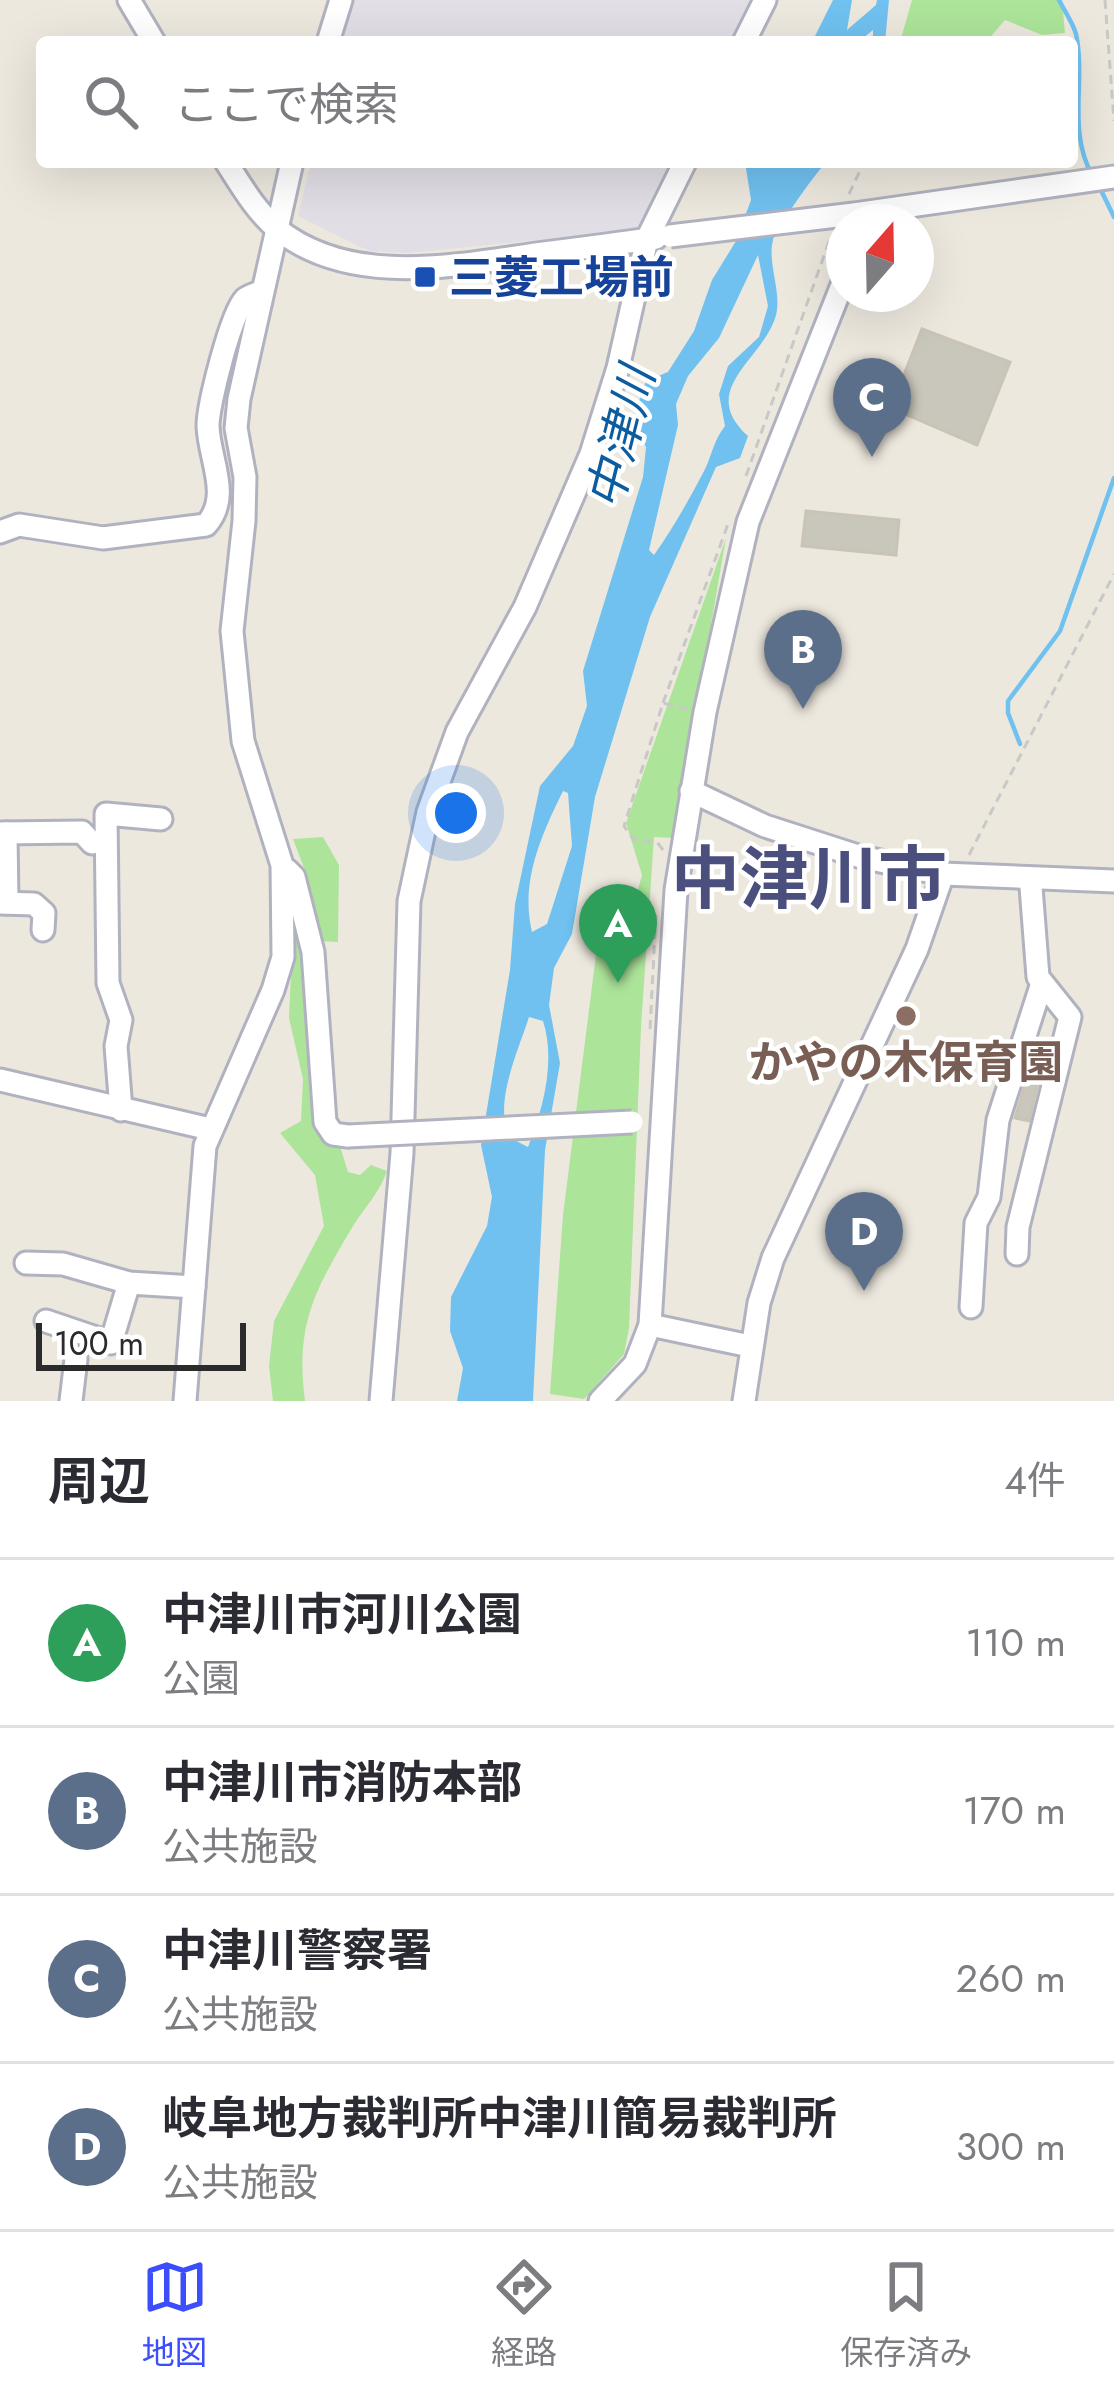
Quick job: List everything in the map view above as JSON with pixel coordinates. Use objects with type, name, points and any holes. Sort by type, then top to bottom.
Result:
[{"type":"street","points":[[129,0],[150,36]]},
{"type":"street","points":[[330,36],[341,0]]},
{"type":"street","points":[[747,36],[765,0]]},
{"type":"street","points":[[230,168],[275,227],[300,244],[353,264],[412,268],[826,215]]},
{"type":"street","points":[[185,1401],[205,1146],[283,957],[282,865],[243,741],[232,631],[245,477],[238,413],[290,168]]},
{"type":"street","points":[[381,1401],[402,1153],[409,901],[428,812],[457,732],[526,607],[591,454],[683,168]]},
{"type":"street","points":[[910,204],[1114,177]]},
{"type":"street","points":[[0,532],[19,525],[103,538],[206,524],[217,513],[220,493],[208,418],[236,318],[244,300],[262,291]]},
{"type":"street","points":[[600,1401],[635,1364],[650,1325],[676,890],[739,520],[830,312]]},
{"type":"street","points":[[691,791],[765,826],[861,857],[943,874],[1114,880]]},
{"type":"street","points":[[121,1111],[116,1046],[121,1020],[108,982],[106,814],[161,819]]},
{"type":"street","points":[[43,930],[44,913],[34,904],[4,903],[3,833],[82,832],[92,843]]},
{"type":"street","points":[[282,865],[294,877],[313,952],[325,1122],[333,1134],[659,1120]]},
{"type":"street","points":[[743,1401],[750,1346],[773,1258],[917,950],[943,874]]},
{"type":"street","points":[[1017,1254],[1018,1227],[1070,1030],[1068,1012],[1036,969],[1031,886]]},
{"type":"street","points":[[971,1307],[976,1223],[988,1197],[998,1120],[1042,983]]},
{"type":"street","points":[[0,1080],[209,1129]]},
{"type":"street","points":[[26,1263],[63,1264],[129,1283],[194,1287]]},
{"type":"street","points":[[46,1321],[111,1343],[129,1283]]},
{"type":"street","points":[[650,1325],[750,1346]]},
{"type":"street","points":[[70,1401],[76,1359]]},
{"type":"path","points":[[1105,0],[1114,122]]},
{"type":"path","points":[[860,204],[864,168]]},
{"type":"path","points":[[747,474],[826,251]]},
{"type":"path","points":[[664,851],[657,842],[632,838],[624,826],[689,631],[739,520]]},
{"type":"path","points":[[968,860],[1114,574]]},
{"type":"path","points":[[689,631],[702,636]]},
{"type":"path","points":[[663,703],[684,710],[691,706]]},
{"type":"path","points":[[658,896],[648,1026],[654,1036],[665,1040]]},
{"type":"shaded area","points":[[350,0],[755,0],[742,36],[341,36]]},
{"type":"shaded area","points":[[310,168],[677,168],[647,229],[408,253],[369,251],[298,216]]},
{"type":"green space","points":[[912,0],[1062,0],[1065,33],[1042,35],[1005,20],[991,36],[902,36]]},
{"type":"green space","points":[[726,538],[674,838],[654,837],[624,1354],[584,1399],[550,1394],[563,1215],[598,939],[631,915],[642,875],[626,823]]},
{"type":"green space","points":[[323,837],[339,865],[338,942],[318,941],[310,954],[339,1143],[348,1172],[360,1175],[371,1165],[387,1171],[318,1289],[303,1350],[305,1401],[273,1401],[269,1366],[274,1321],[324,1226],[315,1175],[280,1133],[301,1121],[303,1079],[289,1018],[293,929],[310,917],[306,873],[293,839]]},
{"type":"water","points":[[833,0],[852,0],[847,30],[877,0],[889,0],[886,36],[873,36],[873,30],[866,36],[815,36]]},
{"type":"water","points":[[746,168],[822,168],[773,240],[776,315],[738,375],[729,404],[748,436],[740,458],[716,467],[650,617],[595,797],[572,934],[554,968],[549,1005],[560,1063],[545,1150],[533,1401],[457,1401],[463,1368],[450,1331],[451,1297],[487,1226],[492,1197],[481,1145],[510,970],[515,904],[540,786],[573,746],[587,706],[583,671],[643,477],[646,447],[632,421],[646,381],[668,372],[694,331],[712,280],[736,241],[751,200]],"holes":[[[758,255],[768,306],[759,337],[728,366],[719,394],[725,426],[693,493],[654,555],[649,550],[678,425],[676,404],[688,376],[719,338]],[[563,791],[568,793],[572,846],[547,924],[532,932],[531,877],[540,842]],[[529,1017],[543,1021],[548,1068],[528,1147],[512,1137],[504,1111],[509,1078]]]},
{"type":"building","points":[[922,329],[1010,362],[977,445],[891,408]]},
{"type":"building","points":[[806,511],[899,520],[896,555],[802,546]]},
{"type":"building","points":[[1029,1072],[1040,1074],[1029,1121],[1015,1118]]},
{"type":"waterway","points":[[1059,0],[1076,36]]},
{"type":"waterway","points":[[1078,46],[1080,140],[1092,175]]},
{"type":"waterway","points":[[1098,184],[1114,217]]},
{"type":"waterway","points":[[1020,744],[1008,701],[1060,631],[1114,478]]},
{"type":"place","name":"三菱工場前","points":[[425,277]]},
{"type":"place","name":"中津川警察署","points":[[872,457]]},
{"type":"place","name":"中津川市消防本部","points":[[803,709]]},
{"type":"place","name":"中津川市河川公園","points":[[618,983]]},
{"type":"place","name":"かやの木保育園","points":[[906,1016]]},
{"type":"place","name":"岐阜地方裁判所中津川簡易裁判所","points":[[864,1291]]},
{"type":"district","name":"中津川市","points":[[809,879]]},
{"type":"water label","name":"中津川","points":[[621,438]]}]
